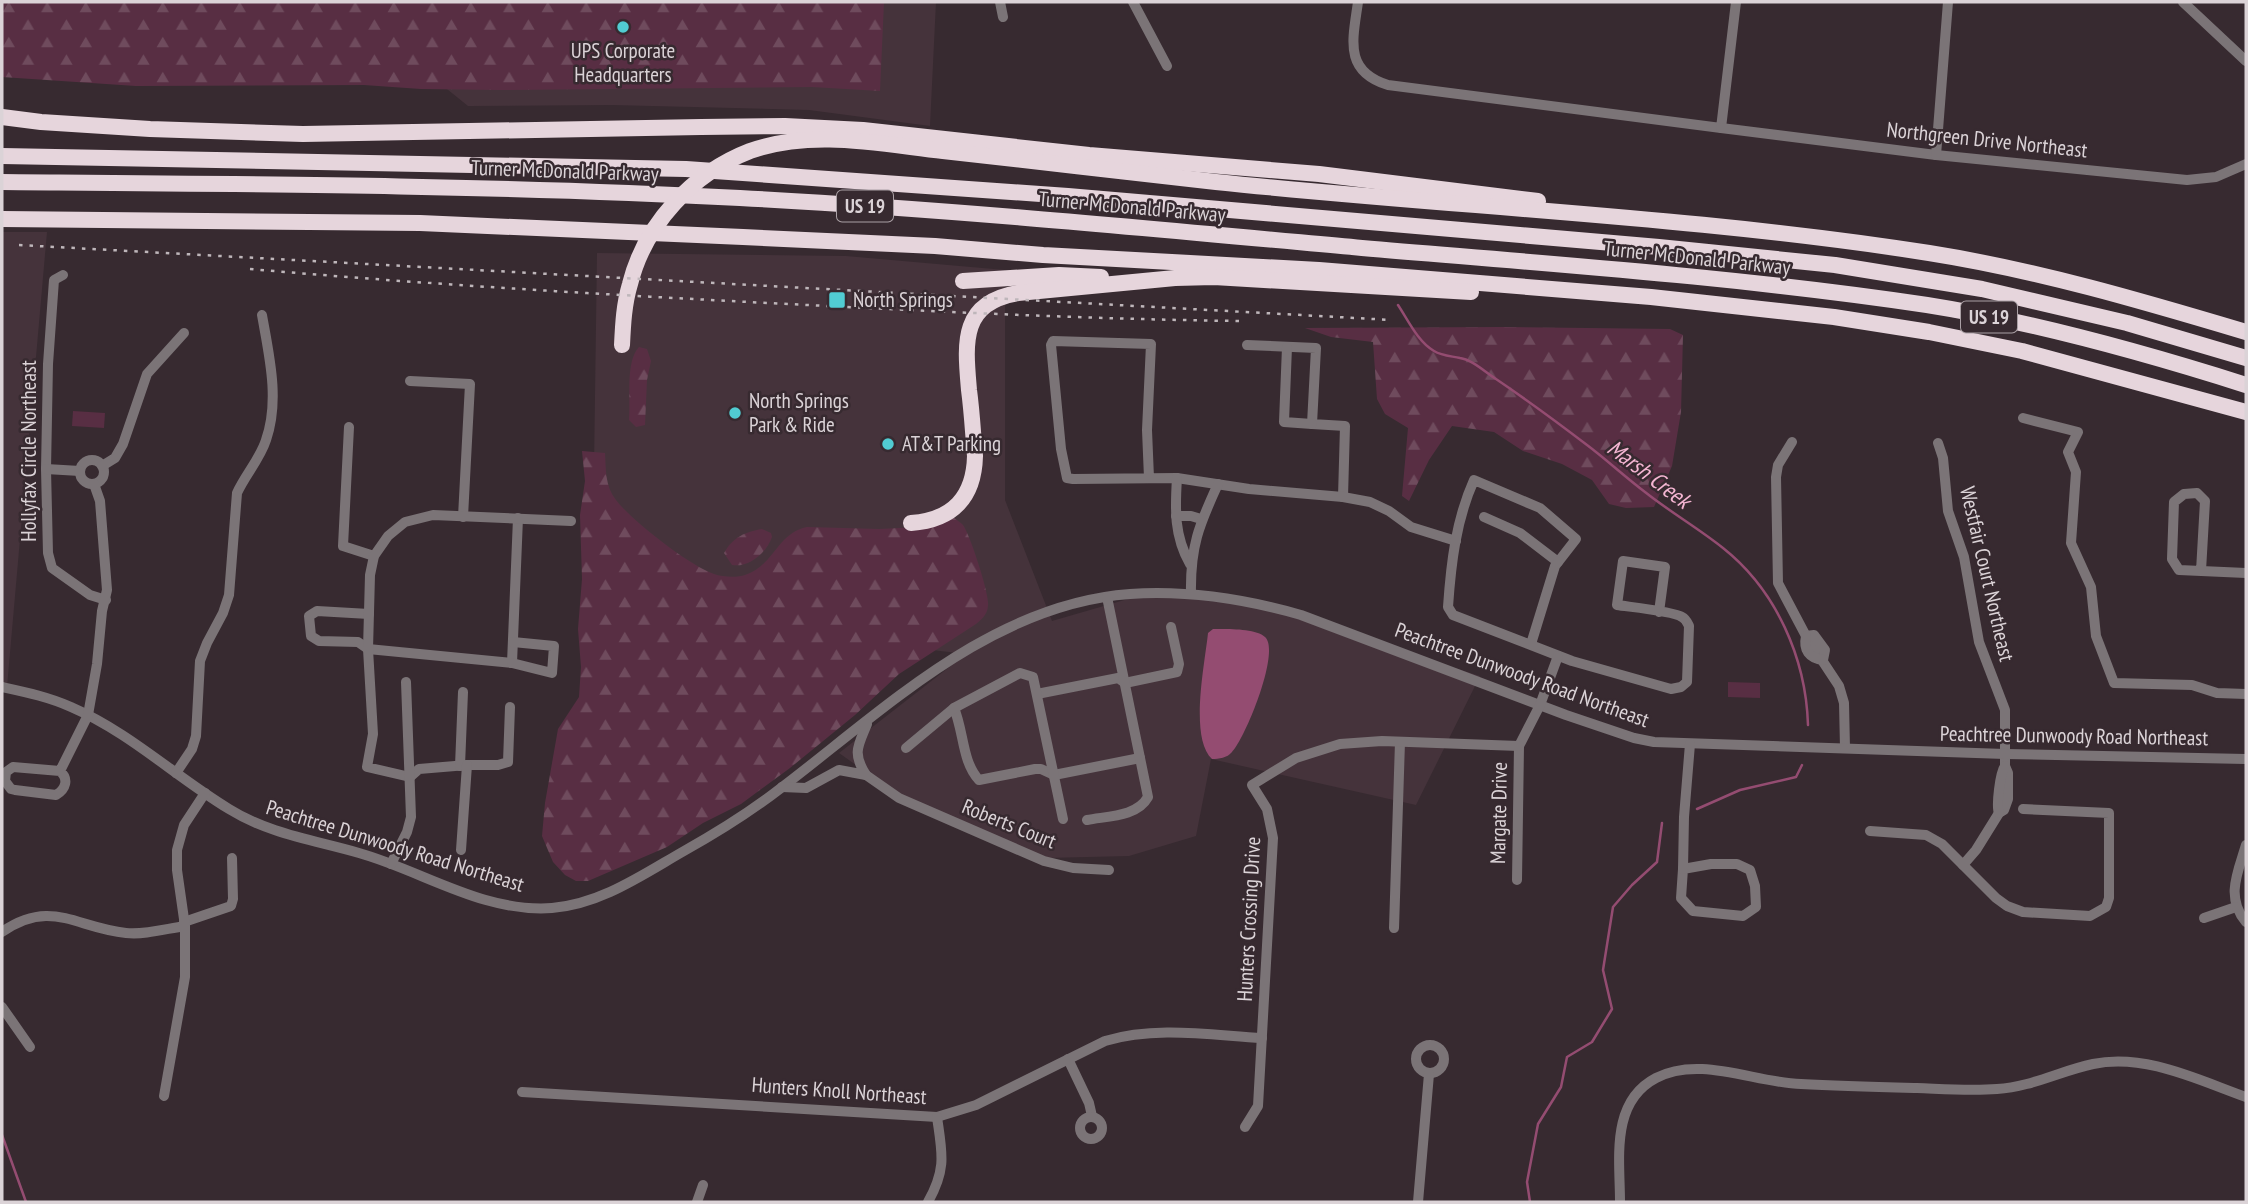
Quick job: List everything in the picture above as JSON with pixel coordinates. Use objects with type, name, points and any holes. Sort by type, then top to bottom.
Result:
[{"type":"highway","points":[[2,117],[150,129],[303,134],[701,127],[863,130],[1090,155],[1333,176],[1514,198],[1655,221]]},
{"type":"highway","points":[[2,124],[41,122]]},
{"type":"highway","points":[[622,345],[629,285],[635,266],[653,230],[676,201],[731,160],[766,146],[822,139],[1219,182],[1748,229],[1933,253],[2093,287],[2246,332]]},
{"type":"highway","name":"Turner McDonald Parkway","points":[[2,156],[686,169],[1068,196],[1659,247],[1835,265],[1970,287],[2127,323],[2246,358]]},
{"type":"highway","name":"Turner McDonald Parkway","points":[[2,183],[436,187],[753,199],[1067,222],[1699,278],[1928,305],[2120,348],[2246,385]]},
{"type":"highway","points":[[2,219],[420,223],[656,233],[934,246],[1057,256],[1319,270],[1580,291],[1809,314],[1929,332],[2022,351],[2246,412]]},
{"type":"highway","points":[[963,281],[1059,275],[1214,277],[1556,296],[1580,291]]},
{"type":"highway","points":[[911,523],[924,522],[947,513],[957,505],[971,485],[975,456],[966,340],[975,317],[984,307],[993,300],[1018,293],[1175,278]]},
{"type":"street","points":[[1000,2],[1003,17]]},
{"type":"street","points":[[1133,2],[1167,66]]},
{"type":"street","name":"Northgreen Drive Northeast","points":[[1358,2],[1354,57],[1366,75],[1374,81],[1388,85],[1936,155],[2187,180],[2216,177],[2246,164]]},
{"type":"street","points":[[1721,128],[1736,2]]},
{"type":"street","points":[[1936,155],[1948,2]]},
{"type":"street","points":[[2183,2],[2246,61]]},
{"type":"street","name":"Hollyfax Circle Northeast","points":[[62,275],[54,280],[48,364],[48,553],[51,568],[90,595],[106,600]]},
{"type":"street","points":[[176,773],[192,749],[196,736],[200,661],[229,594],[237,493],[262,450],[270,428],[271,370],[262,315]]},
{"type":"street","points":[[102,466],[115,458],[123,444],[147,374],[184,332]]},
{"type":"street","points":[[1149,478],[1147,430],[1151,344],[1053,341],[1051,345],[1061,449],[1067,478],[1149,478],[1177,478],[1248,489],[1343,497],[1370,502],[1389,511],[1411,527],[1456,541]]},
{"type":"street","points":[[1247,345],[1316,348],[1312,424]]},
{"type":"street","points":[[1287,347],[1284,422],[1345,426],[1343,497]]},
{"type":"street","points":[[410,381],[470,384],[463,517]]},
{"type":"street","points":[[2023,418],[2078,432],[2068,452],[2076,472],[2071,543],[2091,587],[2096,636],[2114,683],[2192,685],[2217,694],[2246,694]]},
{"type":"street","points":[[349,427],[342,546],[374,556]]},
{"type":"street","points":[[1792,442],[1778,465],[1776,477],[1778,583],[1806,636],[1839,686],[1844,703],[1845,748]]},
{"type":"street","name":"Westfair Court Northeast","points":[[1938,443],[1943,458],[1948,511],[1964,557],[1979,642],[2005,710],[2005,760]]},
{"type":"street","points":[[80,471],[89,461],[102,466]]},
{"type":"street","points":[[80,471],[85,482],[94,484],[102,478],[102,466]]},
{"type":"street","points":[[46,470],[80,471]]},
{"type":"street","points":[[1177,478],[1178,539],[1190,564]]},
{"type":"street","points":[[1531,645],[1555,566],[1576,539],[1540,508],[1474,480],[1463,506],[1456,541],[1449,594],[1449,612],[1453,615],[1558,656],[1643,683],[1671,689],[1681,687],[1687,682],[1689,673],[1689,626],[1679,615],[1617,606],[1623,561],[1665,567],[1659,612]]},
{"type":"street","points":[[60,771],[88,715],[97,664],[102,611],[106,600],[100,501],[94,484]]},
{"type":"street","points":[[1191,594],[1190,564],[1195,538],[1218,484]]},
{"type":"street","points":[[2201,571],[2205,501],[2196,493],[2184,494],[2174,502],[2172,559],[2179,570],[2201,571],[2246,573]]},
{"type":"street","points":[[410,777],[367,767],[373,734],[369,614],[370,575],[374,556],[388,536],[405,522],[433,515],[571,521]]},
{"type":"street","points":[[1176,516],[1201,519]]},
{"type":"street","points":[[1484,517],[1520,533],[1558,562]]},
{"type":"street","points":[[512,663],[518,519]]},
{"type":"street","points":[[1178,539],[1195,538]]},
{"type":"street","name":"Peachtree Dunwoody Road Northeast","points":[[2,687],[36,695],[88,715],[230,810],[268,829],[360,853],[498,903],[532,908],[567,906],[603,896],[714,834],[782,787],[970,647],[1009,627],[1067,606],[1130,594],[1191,594],[1259,603],[1301,615],[1634,738],[1690,744],[1845,748],[2005,760],[2246,759]]},
{"type":"street","points":[[1087,820],[1133,812],[1145,804],[1148,797],[1107,597]]},
{"type":"street","points":[[369,614],[317,611],[309,615],[311,636],[319,641],[358,642],[369,649],[512,663],[552,673],[554,646],[513,642]]},
{"type":"street","points":[[1037,694],[1118,678],[1125,683],[1177,672],[1179,664],[1171,627]]},
{"type":"street","points":[[1519,746],[1558,656]]},
{"type":"street","points":[[906,748],[954,708],[1020,673],[1033,677],[1063,819]]},
{"type":"street","points":[[391,864],[405,839],[411,817],[406,682]]},
{"type":"street","points":[[461,850],[463,692]]},
{"type":"street","points":[[410,777],[419,769],[498,765],[508,762],[510,708]]},
{"type":"street","points":[[954,708],[961,724],[969,769],[979,780],[1035,769],[1054,775],[1140,758]]},
{"type":"street","points":[[866,775],[857,757],[857,749],[868,721]]},
{"type":"street","points":[[1394,928],[1400,742]]},
{"type":"street","name":"Hunters Crossing Drive","points":[[1245,1127],[1258,1106],[1273,838],[1267,809],[1252,785],[1278,768],[1317,749],[1339,744],[1400,742],[1519,746]]},
{"type":"street","points":[[1683,869],[1711,864],[1737,864],[1750,870],[1755,886],[1756,907],[1744,916],[1693,911],[1681,898],[1690,744]]},
{"type":"street","name":"Margate Drive","points":[[1517,880],[1519,746]]},
{"type":"street","points":[[1963,865],[1976,850],[1998,811],[2000,773],[2005,760]]},
{"type":"street","points":[[1998,811],[2004,810],[2008,799],[2005,760]]},
{"type":"street","points":[[13,766],[60,771],[66,783],[56,795],[11,789],[5,781],[6,772],[13,766]]},
{"type":"street","name":"Peachtree Dunwoody Road Northeast","points":[[782,787],[806,788],[839,770],[866,775]]},
{"type":"street","name":"Roberts Court","points":[[866,775],[899,798],[1044,861],[1073,868],[1109,870]]},
{"type":"street","points":[[164,1096],[185,976],[184,924],[177,850],[184,825],[205,793]]},
{"type":"street","points":[[1870,831],[1926,835],[1942,844],[1996,898],[2023,912],[2090,916],[2106,908],[2109,898],[2109,813],[2023,809]]},
{"type":"street","points":[[2246,845],[2235,880],[2236,907],[2246,922]]},
{"type":"street","points":[[2,932],[24,919],[53,915],[128,933],[149,932],[184,924],[231,906],[232,858]]},
{"type":"street","points":[[2204,918],[2236,907]]},
{"type":"street","points":[[2,1007],[30,1047]]},
{"type":"street","name":"Hunters Knoll Northeast","points":[[522,1092],[937,1117],[976,1105],[1105,1041],[1142,1033],[1167,1032],[1262,1038]]},
{"type":"street","points":[[1068,1059],[1089,1103],[1092,1116]]},
{"type":"street","points":[[1620,1202],[1619,1136],[1625,1113],[1643,1087],[1670,1072],[1722,1071],[1796,1084],[1983,1090],[2028,1085],[2095,1063],[2126,1062],[2170,1070],[2246,1097]]},
{"type":"street","points":[[1418,1202],[1429,1074]]},
{"type":"street","points":[[928,1202],[942,1168],[937,1117]]},
{"type":"street","points":[[697,1202],[703,1185]]},
{"type":"shaded area","points":[[390,2],[936,2],[930,126],[809,110],[612,105],[468,106],[437,81]]},
{"type":"shaded area","points":[[2,232],[47,232],[7,687],[2,690]]},
{"type":"shaded area","points":[[597,253],[846,256],[1005,270],[1005,500],[1052,621],[1152,592],[1243,601],[1480,676],[1416,805],[1211,759],[1196,836],[1129,856],[1046,858],[901,797],[839,753],[966,654],[592,610]]},
{"type":"shaded area","points":[[1213,629],[1255,632],[1265,637],[1269,645],[1265,676],[1245,731],[1230,754],[1212,759],[1205,749],[1201,735],[1200,699],[1208,633]]},
{"type":"green space","points":[[2,2],[884,2],[880,91],[812,87],[499,90],[364,85],[136,86],[2,77]]},
{"type":"green space","points":[[1305,328],[1670,329],[1683,335],[1681,412],[1672,466],[1654,507],[1626,508],[1609,504],[1592,480],[1562,464],[1523,451],[1494,432],[1452,426],[1429,460],[1409,501],[1402,496],[1408,428],[1385,414],[1377,399],[1373,342],[1331,337]]},
{"type":"green space","points":[[639,347],[647,349],[651,361],[647,380],[645,425],[636,427],[629,420],[630,381],[632,362]]},
{"type":"green space","points":[[73,411],[105,413],[104,428],[72,426]]},
{"type":"green space","points":[[582,451],[605,453],[610,489],[616,500],[634,519],[691,562],[721,576],[742,576],[755,571],[789,536],[807,527],[920,527],[954,518],[963,525],[975,552],[988,600],[987,612],[976,624],[899,674],[855,715],[741,804],[703,823],[667,847],[588,881],[576,881],[565,875],[553,862],[542,836],[558,729],[579,697],[581,667],[578,629],[582,579],[580,515],[585,481]]},
{"type":"green space","points":[[762,529],[771,533],[772,537],[766,548],[745,564],[732,565],[724,553],[731,543],[740,536]]},
{"type":"green space","points":[[1728,682],[1760,683],[1760,698],[1728,697]]},
{"type":"waterway","name":"Marsh Creek","points":[[1398,305],[1428,347],[1440,354],[1465,359],[1531,403],[1742,565],[1773,605],[1785,627],[1801,675],[1808,725]]},
{"type":"waterway","name":"Marsh Creek","points":[[1697,809],[1740,790],[1796,777],[1802,765]]},
{"type":"waterway","name":"Marsh Creek","points":[[1530,1202],[1527,1182],[1538,1124],[1561,1087],[1567,1057],[1592,1042],[1612,1009],[1603,970],[1613,907],[1657,862],[1662,823]]},
{"type":"waterway","points":[[2,1135],[26,1202]]},
{"type":"railway","points":[[19,245],[1392,320]]},
{"type":"railway","points":[[250,269],[768,303],[1062,317],[1239,321]]},
{"type":"place","name":"UPS Corporate Headquarters","points":[[623,27]]},
{"type":"place","name":"North Springs","points":[[837,300]]},
{"type":"place","name":"North Springs Park & Ride","points":[[735,413]]},
{"type":"place","name":"AT&T Parking","points":[[888,444]]}]
